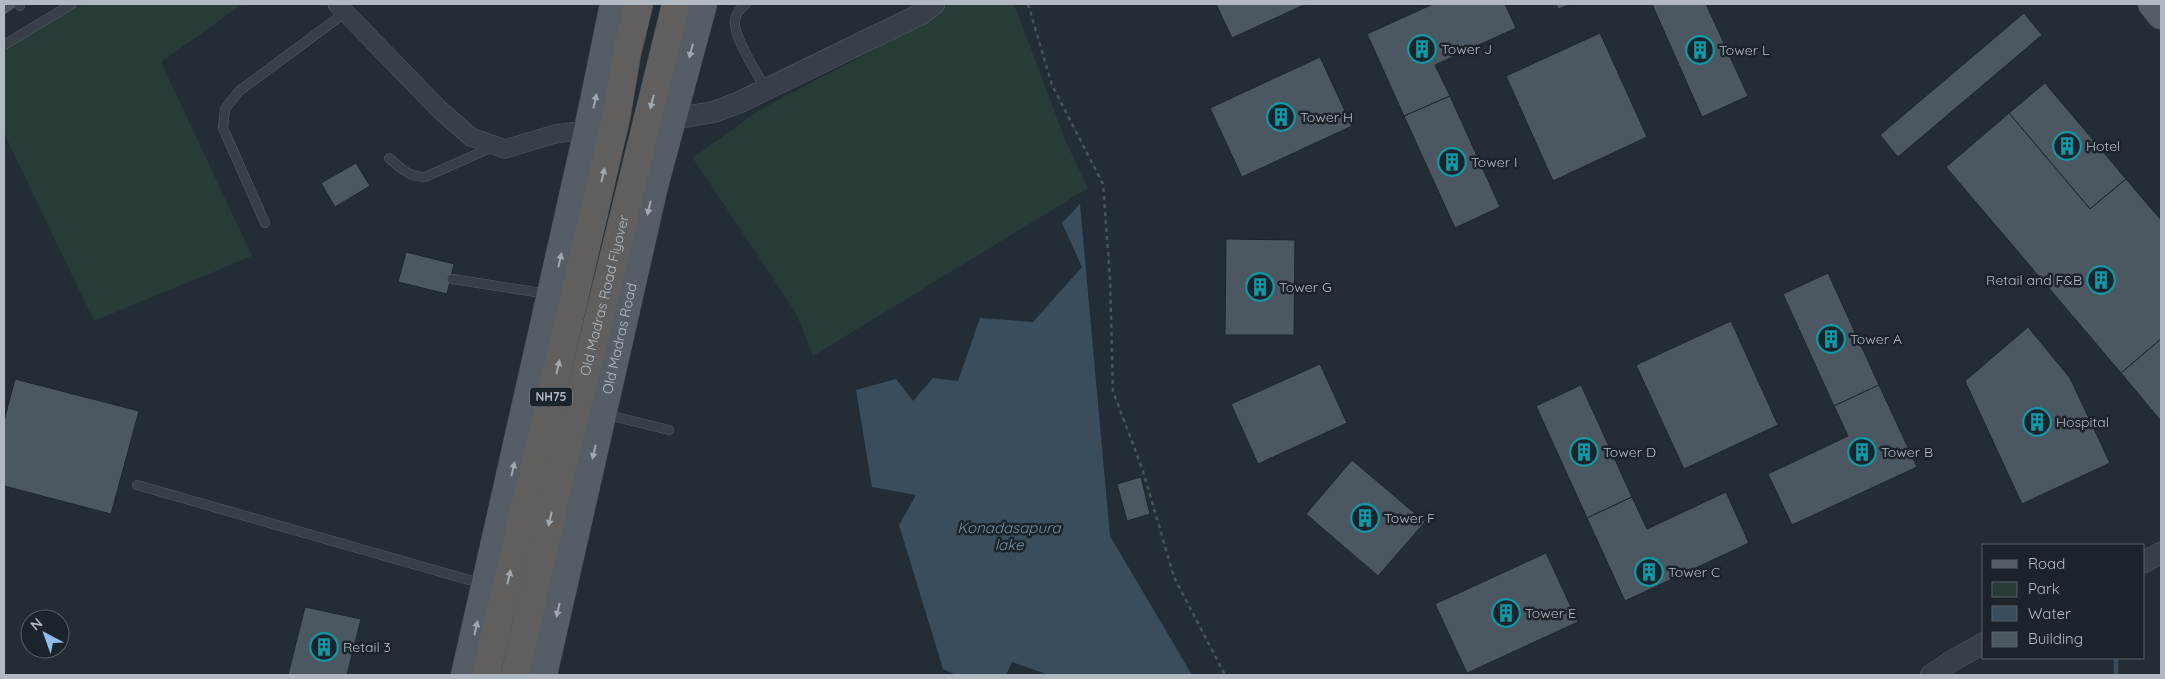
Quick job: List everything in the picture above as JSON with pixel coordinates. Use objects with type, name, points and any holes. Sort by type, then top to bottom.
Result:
[{"type":"highway","name":"Old Madras Road Flyover","points":[[486,675],[616,118],[627,53],[639,4]]},
{"type":"highway","name":"Old Madras Road Flyover","points":[[515,675],[565,454],[676,4]]},
{"type":"main road","points":[[466,675],[552,294],[614,4]]},
{"type":"main road","name":"Old Madras Road","points":[[543,675],[654,186],[704,4]]},
{"type":"main road","points":[[2152,4],[2161,15]]},
{"type":"street","points":[[672,119],[714,112],[921,14],[934,4]]},
{"type":"street","points":[[342,8],[440,110],[471,137],[505,149],[555,134],[588,130]]},
{"type":"street","points":[[2145,561],[2161,553]]},
{"type":"street","points":[[1931,675],[1982,644]]},
{"type":"lane","points":[[4,45],[72,4]]},
{"type":"lane","points":[[746,4],[739,10],[735,21],[735,32],[766,89]]},
{"type":"lane","points":[[265,223],[223,128],[225,109],[239,91],[342,8]]},
{"type":"lane","points":[[389,158],[406,173],[415,177],[425,177],[497,146]]},
{"type":"lane","points":[[452,279],[552,294]]},
{"type":"lane","points":[[603,414],[670,430]]},
{"type":"lane","points":[[137,485],[486,585]]},
{"type":"path","points":[[1028,4],[1052,85],[1103,184],[1110,279],[1114,391],[1143,471],[1174,577],[1225,675]]},
{"type":"green space","points":[[82,4],[243,4],[161,62],[252,256],[94,321],[4,133],[4,50]]},
{"type":"green space","points":[[949,4],[1014,4],[1066,142],[1088,188],[813,356],[796,313],[693,158],[756,112],[892,40]]},
{"type":"water","name":"Konadasapura lake","points":[[1080,204],[1110,536],[1192,675],[1049,675],[1012,662],[1006,675],[956,675],[943,669],[899,525],[916,495],[872,487],[856,390],[896,379],[913,401],[933,378],[958,381],[980,318],[1033,322],[1082,267],[1062,223]]},
{"type":"building","points":[[4,4],[13,4],[16,7],[4,16]]},
{"type":"building","points":[[1216,4],[1306,4],[1232,38]]},
{"type":"building","name":"Tower J","points":[[1433,4],[1505,4],[1516,28],[1435,65],[1450,96],[1404,116],[1367,34]]},
{"type":"building","points":[[1556,4],[1571,4],[1558,9]]},
{"type":"building","name":"Tower L","points":[[1652,4],[1706,4],[1748,96],[1702,117]]},
{"type":"building","points":[[2024,13],[2042,35],[1898,157],[1880,135]]},
{"type":"building","points":[[1600,33],[1647,137],[1553,181],[1506,76]]},
{"type":"building","name":"Tower H","points":[[1320,57],[1352,126],[1242,177],[1210,108]]},
{"type":"building","name":"Hotel","points":[[2045,83],[2126,179],[2090,209],[2009,113]]},
{"type":"building","name":"Tower I","points":[[1450,96],[1500,207],[1455,228],[1404,116]]},
{"type":"building","name":"Retail and F&B","points":[[2009,113],[2090,209],[2126,179],[2161,220],[2161,339],[2121,373],[1946,167]]},
{"type":"building","points":[[356,163],[370,186],[335,207],[321,183]]},
{"type":"building","name":"Tower G","points":[[1226,239],[1295,240],[1294,335],[1225,335]]},
{"type":"building","points":[[406,252],[454,264],[447,294],[398,282]]},
{"type":"building","name":"Tower A","points":[[1828,273],[1879,385],[1834,406],[1783,294]]},
{"type":"building","points":[[1731,321],[1778,425],[1684,469],[1636,365]]},
{"type":"building","name":"Hospital","points":[[2028,327],[2070,378],[2110,463],[2022,504],[1965,381]]},
{"type":"building","points":[[2161,339],[2161,421],[2121,373]]},
{"type":"building","points":[[1320,364],[1347,423],[1258,464],[1231,404]]},
{"type":"building","points":[[15,379],[139,411],[111,514],[4,486],[4,421]]},
{"type":"building","name":"Tower D","points":[[1581,385],[1632,497],[1587,518],[1536,406]]},
{"type":"building","name":"Tower B","points":[[1879,385],[1917,467],[1792,525],[1768,474],[1848,436],[1834,406]]},
{"type":"building","name":"Tower F","points":[[1352,460],[1425,522],[1378,576],[1306,514]]},
{"type":"building","points":[[1141,477],[1150,514],[1127,521],[1117,484]]},
{"type":"building","name":"Tower C","points":[[1726,492],[1749,543],[1625,601],[1587,518],[1632,497],[1647,529]]},
{"type":"building","name":"Tower E","points":[[1546,553],[1578,622],[1467,673],[1435,604]]},
{"type":"building","name":"Retail 3","points":[[305,607],[361,619],[347,675],[288,675]]},
{"type":"waterway","points":[[2116,659],[2116,675]]},
{"type":"place","name":"Tower J","points":[[1422,49]]},
{"type":"place","name":"Tower L","points":[[1700,50]]},
{"type":"place","name":"Tower H","points":[[1281,117]]},
{"type":"place","name":"Hotel","points":[[2067,146]]},
{"type":"place","name":"Tower I","points":[[1452,162]]},
{"type":"place","name":"Retail and F&B","points":[[2101,280]]},
{"type":"place","name":"Tower G","points":[[1260,287]]},
{"type":"place","name":"Tower A","points":[[1831,339]]},
{"type":"place","name":"Hospital","points":[[2037,422]]},
{"type":"place","name":"Tower D","points":[[1584,452]]},
{"type":"place","name":"Tower B","points":[[1862,452]]},
{"type":"place","name":"Tower F","points":[[1365,518]]},
{"type":"place","name":"Tower C","points":[[1649,572]]},
{"type":"place","name":"Tower E","points":[[1506,613]]},
{"type":"place","name":"Retail 3","points":[[324,647]]}]
